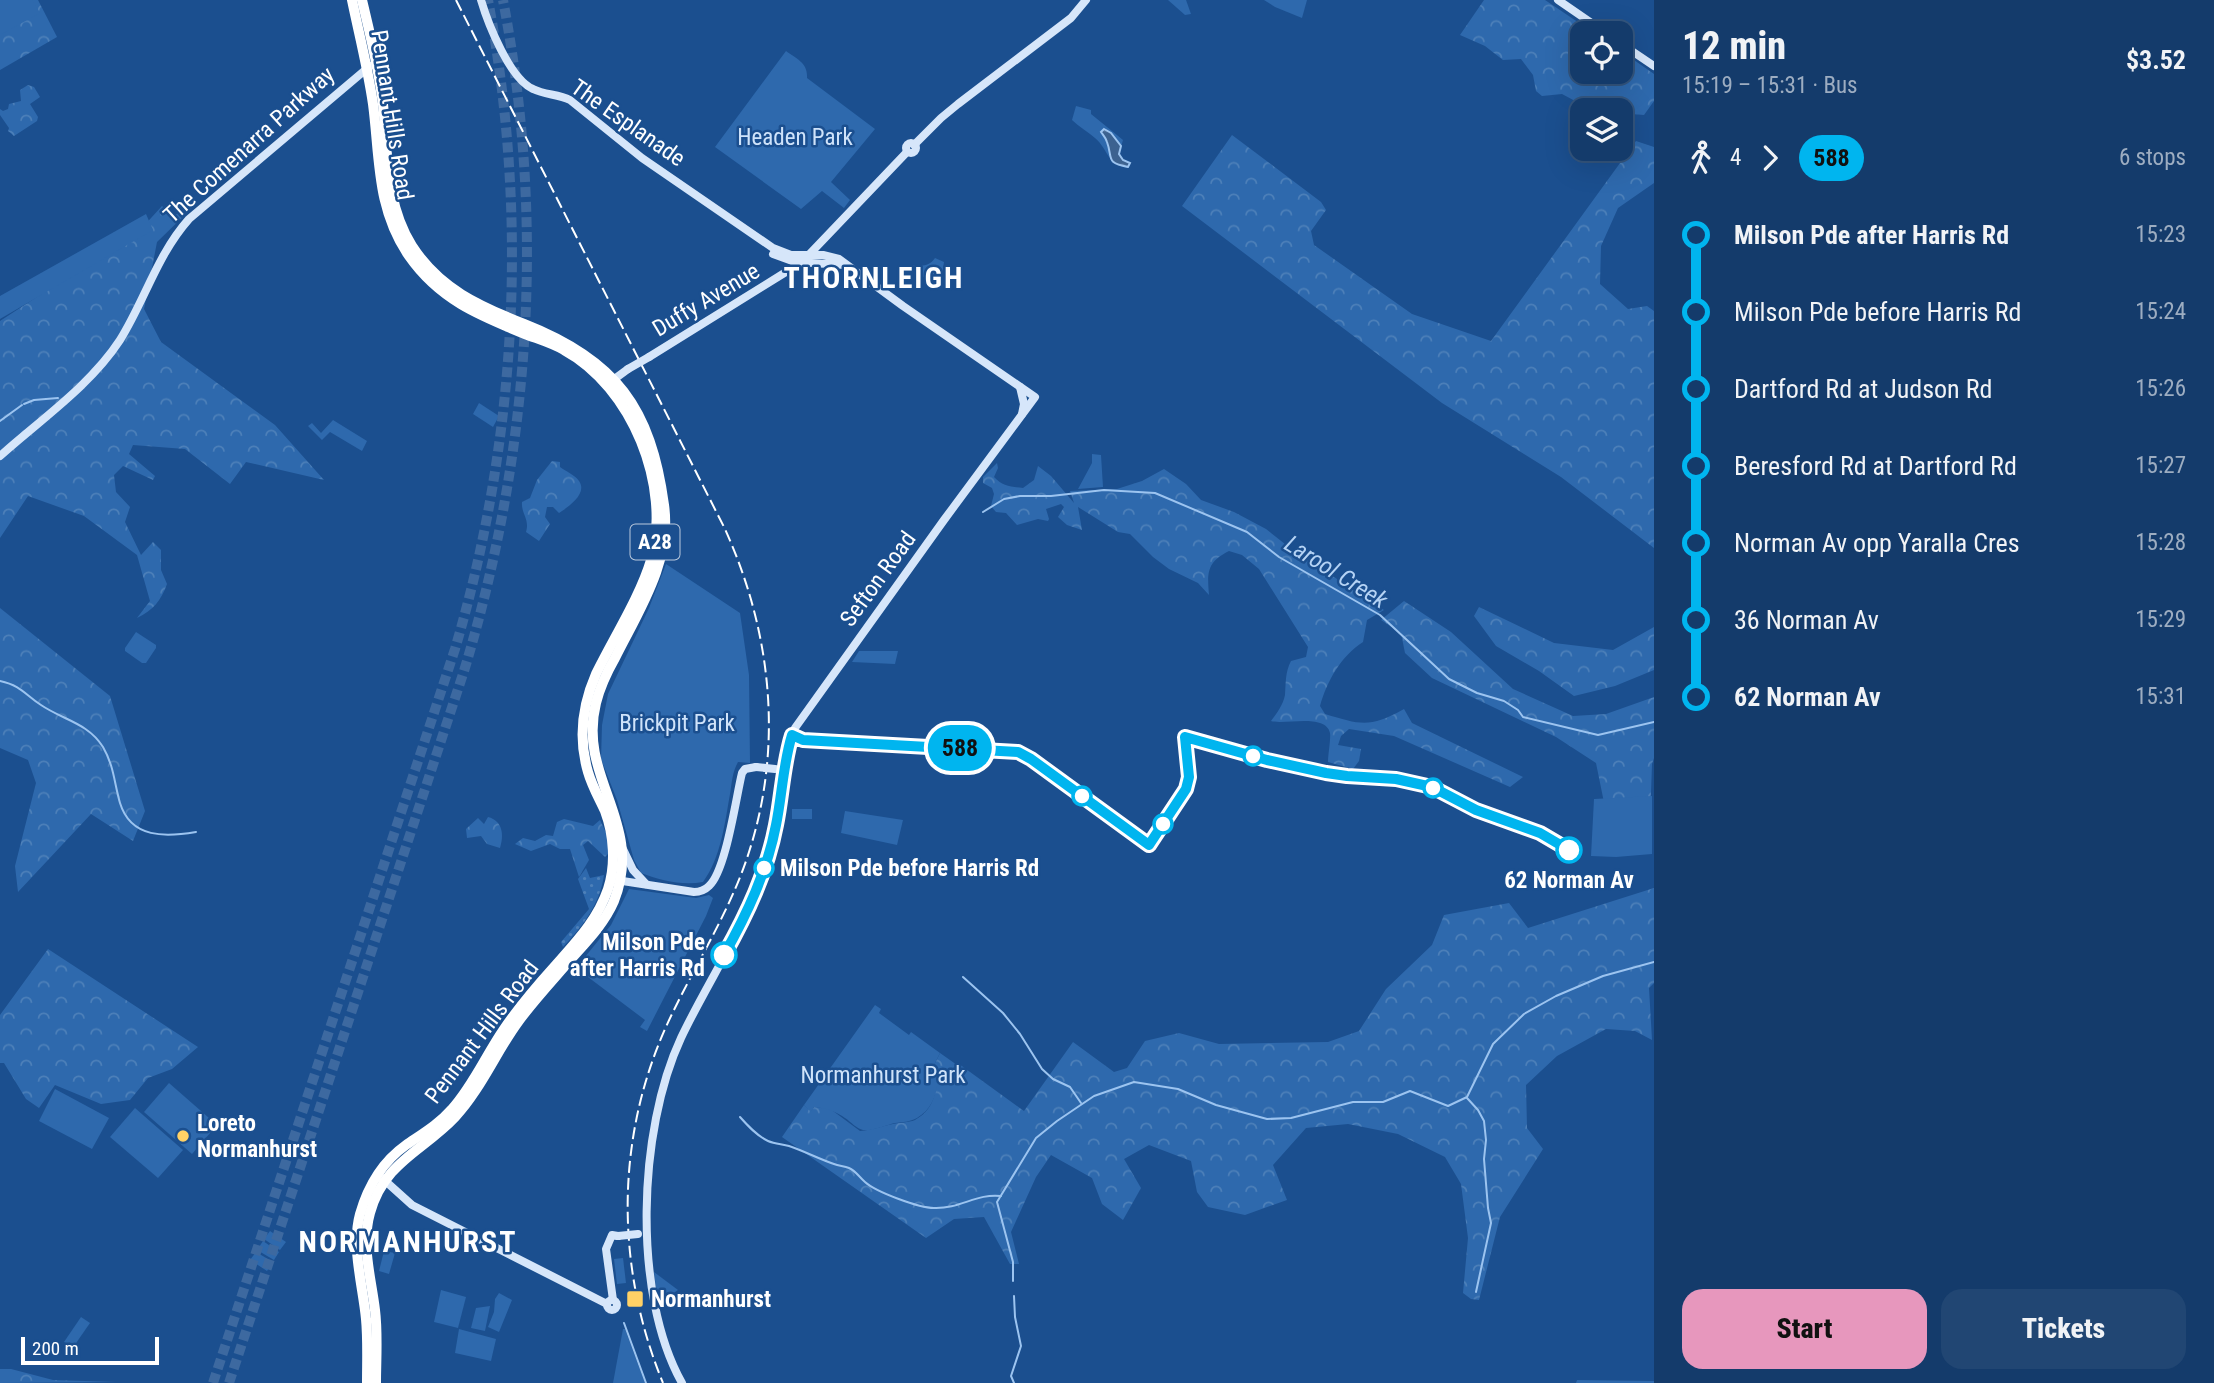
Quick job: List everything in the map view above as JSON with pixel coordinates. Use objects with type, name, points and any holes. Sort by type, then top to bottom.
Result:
[{"type":"highway","name":"Pennant Hills Road","points":[[352,0],[383,106],[387,166],[393,200],[401,226],[419,256],[443,280],[474,303],[568,343],[593,359],[634,405],[645,428],[665,514],[664,544],[656,573],[606,676],[596,699],[594,712],[592,739],[596,767],[617,820],[622,847],[612,906],[601,925],[521,1018],[458,1114],[381,1177],[364,1200],[356,1237],[366,1321],[367,1383]]},
{"type":"highway","name":"Pennant Hills Road","points":[[362,0],[371,65]]},
{"type":"highway","name":"Pennant Hills Road","points":[[611,382],[641,443],[654,488],[657,520],[654,549],[647,572],[596,674],[584,710],[582,727],[584,756],[590,778],[606,814],[611,836],[615,880]]},
{"type":"highway","name":"Pennant Hills Road","points":[[376,1383],[376,1321],[366,1238],[381,1177]]},
{"type":"street","name":"The Esplanade","points":[[481,0],[510,64],[525,85],[570,100],[642,158],[776,256],[802,262]]},
{"type":"street","name":"Duffy Avenue","points":[[611,382],[802,262],[907,152],[908,144],[914,145],[949,111],[1071,18],[1086,0]]},
{"type":"street","points":[[1558,0],[1589,21]]},
{"type":"street","points":[[1633,52],[1654,66]]},
{"type":"street","name":"The Comenarra Parkway","points":[[0,456],[76,389],[107,357],[126,330],[162,256],[189,219],[371,65]]},
{"type":"street","points":[[833,231],[829,246],[831,256],[1020,387],[1024,404],[1020,418]]},
{"type":"street","name":"The Esplanade","points":[[749,234],[755,235],[777,251],[791,255],[831,256]]},
{"type":"street","points":[[791,255],[802,262],[845,265]]},
{"type":"street","points":[[810,255],[822,263]]},
{"type":"street","name":"Sefton Road","points":[[682,1383],[657,1314],[643,1234],[648,1165],[656,1116],[667,1074],[681,1040],[749,908],[758,885],[776,829],[789,748],[795,728],[1035,397],[1020,387]]},
{"type":"street","points":[[615,880],[701,892],[712,883],[732,822],[742,773],[745,769],[756,767],[785,771]]},
{"type":"street","points":[[622,847],[633,870],[649,886]]},
{"type":"street","points":[[381,1177],[412,1205],[610,1302],[606,1249],[615,1235],[643,1234]]},
{"type":"green space","points":[[0,0],[38,0],[57,37],[0,70]]},
{"type":"green space","points":[[0,0],[32,0],[40,13],[0,35]]},
{"type":"green space","points":[[1168,0],[1186,0],[1191,14],[1185,15]]},
{"type":"green space","points":[[1264,0],[1307,0],[1302,18]]},
{"type":"green space","points":[[1484,0],[1545,0],[1576,21],[1570,21],[1570,84],[1633,84],[1633,59],[1654,74],[1654,101],[1644,115],[1633,114],[1633,98],[1570,98],[1562,94],[1542,96],[1536,91],[1533,75],[1521,59],[1503,60],[1485,46],[1460,35]]},
{"type":"green space","name":"Headen Park","points":[[786,51],[804,65],[807,78],[875,129],[831,182],[850,200],[844,208],[822,191],[801,209],[715,147]]},
{"type":"green space","points":[[28,85],[34,87],[40,97],[30,104],[38,117],[37,121],[14,136],[8,131],[0,109],[3,111],[8,109],[9,104],[21,101],[20,90]]},
{"type":"green space","points":[[1076,106],[1091,110],[1091,114],[1123,140],[1119,154],[1123,160],[1130,163],[1128,168],[1112,160],[1095,138],[1072,120]]},
{"type":"green space","points":[[1232,135],[1321,202],[1326,210],[1311,231],[1314,245],[1412,314],[1491,341],[1622,161],[1633,161],[1633,145],[1636,141],[1654,147],[1654,183],[1618,208],[1601,246],[1600,284],[1628,309],[1647,306],[1654,311],[1654,548],[1561,477],[1442,403],[1182,206]]},
{"type":"green space","points":[[162,206],[172,216],[194,206],[157,242],[144,309],[161,342],[275,425],[324,480],[246,462],[230,484],[185,449],[133,445],[129,454],[155,476],[153,480],[123,466],[114,475],[116,492],[130,507],[125,522],[141,555],[153,542],[161,550],[161,570],[167,584],[156,604],[137,618],[150,601],[137,555],[84,516],[28,496],[0,538],[0,321],[141,229]]},
{"type":"green space","points":[[146,214],[153,230],[0,319],[0,296]]},
{"type":"green space","points":[[935,258],[944,262],[942,275],[937,282],[931,282],[910,268],[912,265],[928,264]]},
{"type":"green space","points":[[479,403],[499,416],[493,427],[473,414]]},
{"type":"green space","points":[[333,420],[367,441],[362,451],[330,432],[322,440],[308,426],[312,423],[321,433]]},
{"type":"green space","points":[[1092,454],[1101,455],[1103,487],[1078,489],[1092,463]]},
{"type":"green space","points":[[552,461],[560,462],[560,467],[577,479],[581,491],[576,500],[559,513],[553,507],[547,507],[545,517],[550,524],[539,541],[526,532],[522,502],[530,498],[537,480]]},
{"type":"green space","points":[[997,463],[994,477],[997,480],[1007,486],[1023,488],[1034,480],[1038,466],[1051,476],[1074,503],[1070,491],[1117,489],[1142,481],[1164,469],[1186,484],[1201,500],[1234,512],[1266,529],[1384,610],[1367,620],[1363,642],[1348,654],[1331,678],[1320,706],[1325,714],[1365,723],[1404,709],[1412,723],[1523,777],[1510,787],[1394,736],[1349,729],[1341,736],[1338,745],[1361,749],[1359,761],[1353,769],[1328,762],[1330,733],[1327,727],[1313,721],[1271,721],[1284,699],[1291,661],[1306,657],[1308,647],[1259,569],[1242,555],[1229,551],[1216,559],[1210,568],[1209,595],[1198,583],[1169,569],[1153,557],[1130,534],[1118,532],[1078,507],[1082,530],[1067,525],[1058,517],[1064,507],[1061,504],[1046,509],[1048,521],[1038,519],[1017,525],[1006,513],[996,512],[991,506],[994,494],[992,488],[983,483],[983,477]]},
{"type":"green space","name":"Brickpit Park","points":[[666,564],[740,613],[749,675],[750,763],[738,762],[736,766],[718,851],[703,882],[695,883],[671,882],[641,873],[634,860],[617,800],[601,759],[602,725],[608,694],[649,608]]},
{"type":"green space","points":[[1404,601],[1451,632],[1513,689],[1573,716],[1606,714],[1654,697],[1649,851],[1609,827],[1596,763],[1556,737],[1432,678],[1405,653],[1401,633],[1381,620]]},
{"type":"green space","points":[[1479,607],[1554,643],[1613,650],[1654,627],[1654,670],[1615,686],[1574,696],[1539,671],[1496,646],[1474,616]]},
{"type":"green space","points":[[0,608],[110,696],[145,811],[133,841],[91,814],[18,892],[15,866],[36,783],[28,760],[0,748]]},
{"type":"green space","points":[[136,632],[156,645],[146,663],[125,651]]},
{"type":"green space","points":[[859,651],[898,651],[895,664],[852,662]]},
{"type":"green space","points":[[1652,796],[1652,854],[1591,856],[1594,799]]},
{"type":"green space","points":[[792,809],[812,809],[812,819],[792,819]]},
{"type":"green space","points":[[845,811],[903,820],[897,845],[841,833]]},
{"type":"green space","points":[[488,817],[497,822],[501,829],[500,848],[487,844],[481,836],[467,838],[466,829],[478,818],[484,824]]},
{"type":"green space","points":[[564,819],[593,826],[600,820],[610,841],[609,853],[605,857],[588,841],[583,845],[589,860],[579,877],[570,849],[560,849],[550,844],[531,851],[515,844],[523,838],[535,841],[546,835],[553,836],[557,822]]},
{"type":"green space","points":[[586,868],[590,878],[604,875],[602,886],[590,914],[563,947],[561,942],[589,909],[578,879]]},
{"type":"green space","points":[[1654,888],[1654,983],[1649,988],[1652,1040],[1635,1031],[1606,1029],[1557,1056],[1526,1085],[1527,1128],[1543,1149],[1500,1217],[1479,1300],[1471,1299],[1463,1293],[1468,1238],[1461,1184],[1445,1157],[1398,1134],[1348,1124],[1306,1128],[1273,1165],[1287,1200],[1245,1215],[1208,1207],[1197,1192],[1191,1161],[1149,1145],[1124,1159],[1141,1188],[1123,1220],[1102,1204],[1092,1178],[1051,1155],[1036,1177],[1011,1232],[1019,1264],[1010,1264],[984,1217],[954,1219],[926,1238],[782,1137],[804,1105],[811,1111],[814,1107],[829,1108],[860,1131],[915,1120],[928,1110],[932,1103],[936,1088],[934,1065],[940,1053],[1024,1111],[1073,1042],[1114,1072],[1127,1068],[1145,1041],[1179,1033],[1219,1044],[1328,1042],[1359,1031],[1386,989],[1432,945],[1444,915],[1509,903],[1528,928]]},
{"type":"green space","points":[[629,889],[696,898],[709,895],[713,898],[647,1031],[640,1027],[645,1020],[576,968],[611,925]]},
{"type":"green space","points":[[48,949],[198,1047],[172,1069],[148,1078],[130,1100],[101,1104],[55,1085],[39,1108],[26,1099],[4,1063],[0,1063],[0,1015]]},
{"type":"green space","name":"Normanhurst Park","points":[[875,1005],[881,1009],[879,1013],[940,1053],[934,1065],[937,1087],[932,1102],[917,1118],[863,1130],[834,1112],[814,1107],[811,1112],[804,1105]]},
{"type":"green space","points":[[169,1083],[217,1125],[192,1154],[144,1112]]},
{"type":"green space","points":[[55,1089],[109,1118],[92,1149],[39,1121]]},
{"type":"green space","points":[[135,1108],[183,1150],[158,1178],[110,1137]]},
{"type":"green space","points":[[270,1231],[286,1242],[280,1250],[264,1239]]},
{"type":"green space","points":[[263,1241],[279,1252],[274,1260],[257,1250]]},
{"type":"green space","points":[[384,1251],[395,1253],[389,1274],[379,1271]]},
{"type":"green space","points":[[256,1252],[273,1262],[267,1271],[250,1260]]},
{"type":"green space","points":[[623,1258],[626,1283],[617,1284],[614,1259]]},
{"type":"green space","points":[[654,1272],[678,1290],[658,1304]]},
{"type":"green space","points":[[441,1290],[466,1297],[458,1328],[434,1322]]},
{"type":"green space","points":[[499,1293],[512,1300],[499,1332],[488,1327]]},
{"type":"green space","points":[[490,1306],[485,1331],[471,1328],[476,1308]]},
{"type":"green space","points":[[81,1317],[90,1323],[71,1347],[64,1342]]},
{"type":"green space","points":[[459,1329],[496,1339],[491,1361],[455,1353]]},
{"type":"green space","points":[[625,1329],[645,1383],[613,1383]]},
{"type":"green space","points":[[0,1369],[11,1369],[53,1380],[116,1382],[0,1383]]},
{"type":"green space","points":[[1577,1380],[1654,1381],[1654,1383],[1576,1383]]},
{"type":"water","points":[[1104,129],[1111,133],[1121,146],[1119,154],[1123,160],[1130,163],[1128,167],[1116,164],[1111,159],[1107,141],[1101,132]]},
{"type":"waterway","points":[[24,404],[34,400],[58,398]]},
{"type":"waterway","points":[[0,421],[22,405]]},
{"type":"waterway","name":"Larool Creek","points":[[983,512],[1004,499],[1020,496],[1051,496],[1104,490],[1155,493],[1247,532],[1279,557],[1380,615],[1449,679],[1477,693],[1504,701],[1518,710],[1523,717],[1598,735],[1654,722]]},
{"type":"waterway","points":[[0,681],[18,688],[49,710],[83,727],[97,739],[109,761],[120,803],[132,823],[141,829],[162,835],[196,832]]},
{"type":"waterway","points":[[1013,1281],[1013,1262],[997,1202],[1036,1138],[1094,1096],[1134,1082],[1178,1089],[1216,1105],[1267,1119],[1291,1118],[1353,1102],[1383,1102],[1410,1091],[1448,1106],[1467,1097],[1493,1044],[1524,1014],[1556,996],[1603,976],[1654,962]]},
{"type":"waterway","points":[[963,977],[1003,1013],[1042,1069],[1053,1079],[1070,1087],[1081,1103]]},
{"type":"waterway","points":[[1467,1098],[1484,1121],[1484,1159],[1491,1223],[1476,1292]]},
{"type":"waterway","points":[[740,1117],[756,1134],[768,1141],[849,1168],[871,1186],[908,1202],[943,1208],[984,1197],[1001,1196]]},
{"type":"waterway","points":[[1014,1296],[1021,1346],[1011,1376],[1014,1383]]},
{"type":"waterway","points":[[624,1323],[646,1383]]},
{"type":"tunnel","points":[[213,1383],[455,649],[476,570],[492,489],[503,408],[510,327],[512,245],[509,163],[501,81],[488,0]]},
{"type":"tunnel","points":[[229,1383],[464,671],[504,506],[517,422],[527,253],[524,169],[516,84],[503,0]]},
{"type":"railway","points":[[456,0],[724,527],[753,606],[762,646],[769,729],[760,811],[749,852],[733,894],[672,1014],[653,1059],[640,1104],[631,1151],[629,1245],[647,1338],[663,1383]]},
{"type":"bus line","name":"588","points":[[724,955],[749,908],[763,873],[776,829],[792,735],[803,740],[1018,752],[1149,845],[1186,789],[1189,777],[1185,737],[1326,773],[1396,779],[1432,787],[1476,810],[1540,833],[1569,850]]},
{"type":"place","name":"62 Norman Av","points":[[1569,850]]},
{"type":"place","name":"Milson Pde before Harris Rd","points":[[764,868]]},
{"type":"place","name":"Milson Pde after Harris Rd","points":[[724,955]]},
{"type":"place","name":"Loreto Normanhurst","points":[[183,1136]]},
{"type":"place","name":"Normanhurst","points":[[635,1299]]},
{"type":"district","name":"THORNLEIGH","points":[[874,277]]},
{"type":"district","name":"NORMANHURST","points":[[408,1241]]}]
